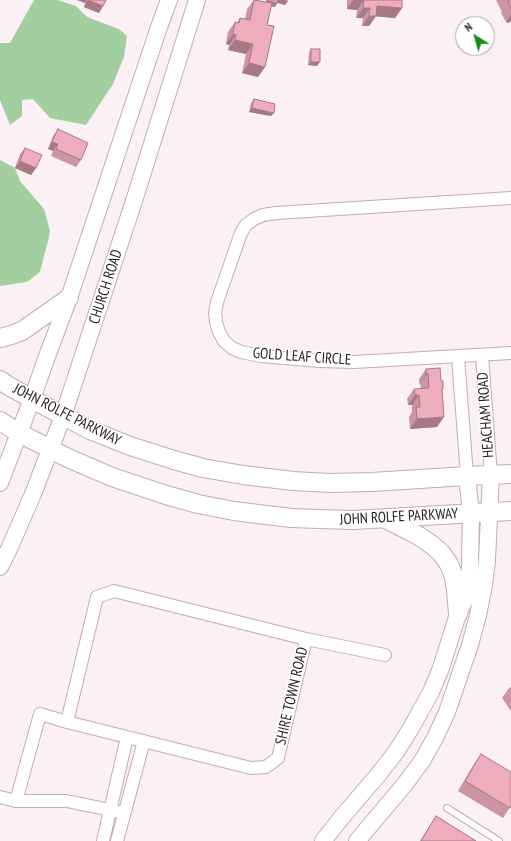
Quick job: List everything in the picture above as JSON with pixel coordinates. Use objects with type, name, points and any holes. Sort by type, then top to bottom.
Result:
[{"type":"main road","name":"CHURCH ROAD","points":[[0,483],[20,433],[69,298],[156,34],[169,0]]},
{"type":"main road","name":"CHURCH ROAD","points":[[0,567],[33,494],[63,416],[134,201],[197,0]]},
{"type":"main road","points":[[0,338],[22,331],[69,298]]},
{"type":"main road","name":"JOHN ROLFE PARKWAY","points":[[0,380],[90,430],[137,448],[203,468],[293,482],[330,483],[511,474]]},
{"type":"main road","name":"JOHN ROLFE PARKWAY","points":[[0,421],[50,449],[83,465],[112,477],[198,504],[241,512],[292,518],[335,520],[480,513],[470,563],[467,596],[458,614],[441,668],[431,692],[396,752],[324,841]]},
{"type":"main road","points":[[480,513],[490,475]]},
{"type":"main road","points":[[357,841],[405,784],[422,761],[447,712],[470,645],[478,615],[487,560],[480,513],[467,476]]},
{"type":"main road","points":[[480,513],[511,511]]},
{"type":"main road","points":[[384,518],[419,536],[441,553],[449,564],[454,577],[458,614]]},
{"type":"street","name":"GOLD LEAF CIRCLE","points":[[511,198],[263,215],[246,225],[241,233],[217,302],[215,313],[218,332],[224,341],[232,348],[241,352],[261,356],[354,362],[511,353]]},
{"type":"street","name":"HEACHAM ROAD","points":[[482,355],[490,475]]},
{"type":"street","name":"HEACHAM ROAD","points":[[458,357],[467,476]]},
{"type":"street","points":[[67,722],[97,598],[114,591],[306,639],[385,655]]},
{"type":"street","name":"SHIRE TOWN ROAD","points":[[16,800],[40,714],[251,768],[266,767],[278,758],[306,639]]},
{"type":"street","points":[[103,841],[127,736]]},
{"type":"street","points":[[118,841],[124,813],[144,741]]},
{"type":"street","points":[[0,797],[16,800],[67,801],[124,813]]},
{"type":"lane","points":[[447,808],[499,841]]},
{"type":"green space","points":[[34,0],[58,0],[76,6],[87,17],[119,29],[127,36],[124,57],[113,84],[86,125],[50,118],[33,99],[22,100],[22,116],[10,125],[0,100],[0,43],[10,43]]},
{"type":"green space","points":[[0,160],[15,168],[20,181],[44,209],[50,231],[40,272],[27,282],[0,286]]},
{"type":"building","points":[[88,0],[106,0],[103,6]]},
{"type":"building","points":[[254,0],[272,3],[267,25],[274,26],[265,67],[249,63],[253,44],[235,40],[236,35],[233,34],[235,22],[239,23],[240,18],[250,20]]},
{"type":"building","points":[[268,0],[278,0],[277,3]]},
{"type":"building","points":[[364,0],[402,0],[402,8],[377,6],[376,16],[369,16],[370,8],[363,8]]},
{"type":"building","points":[[508,0],[511,0],[511,9],[508,3]]},
{"type":"building","points":[[311,49],[320,49],[320,62],[311,62]]},
{"type":"building","points":[[254,99],[275,104],[274,113],[252,108]]},
{"type":"building","points":[[58,129],[88,143],[81,160],[56,149],[58,144],[52,142]]},
{"type":"building","points":[[25,148],[42,155],[36,168],[20,161]]},
{"type":"building","points":[[440,368],[441,381],[443,381],[442,389],[444,417],[417,419],[416,407],[420,407],[419,395],[415,395],[414,389],[429,388],[428,373],[426,374],[426,369]]},
{"type":"building","points":[[481,754],[511,772],[510,808],[465,781]]},
{"type":"building","points":[[436,816],[476,841],[421,841]]}]
